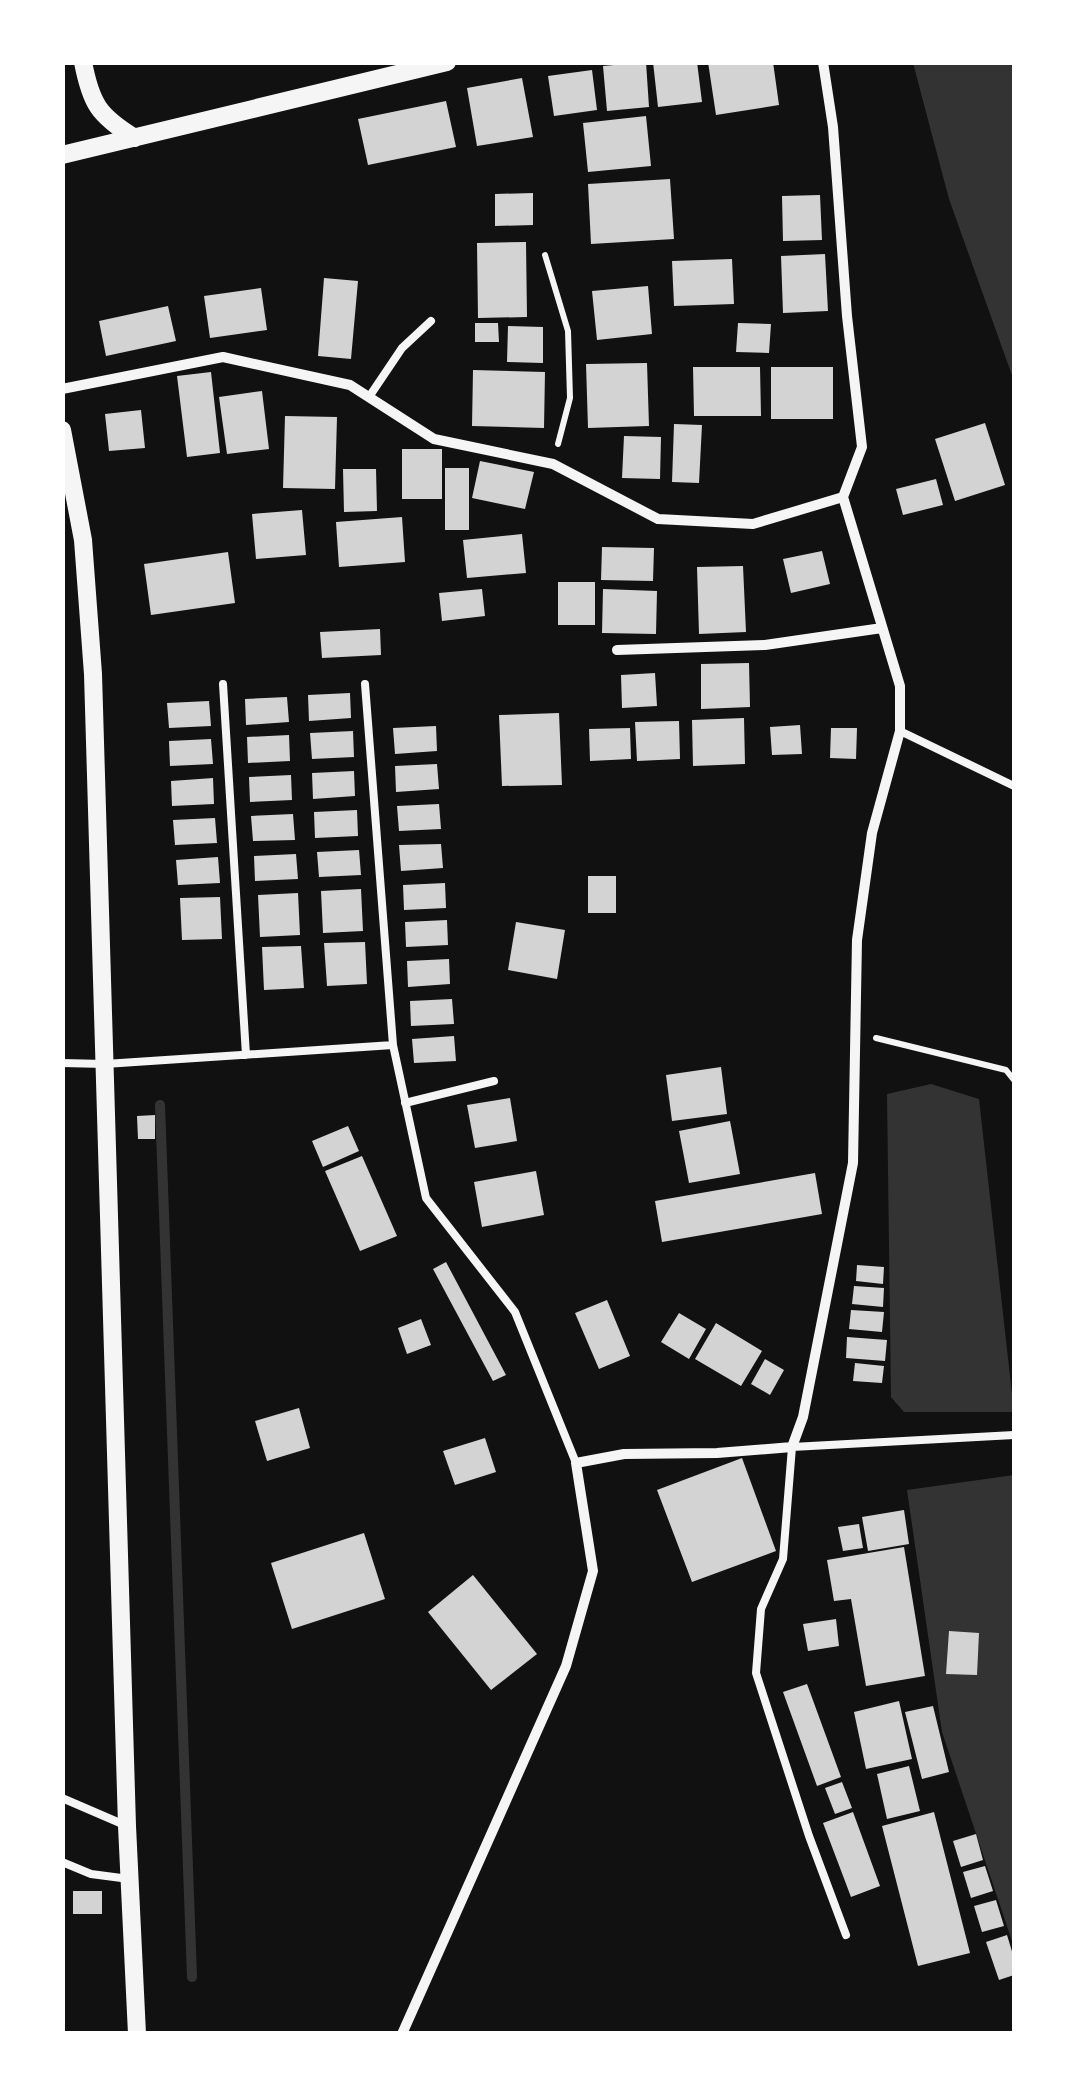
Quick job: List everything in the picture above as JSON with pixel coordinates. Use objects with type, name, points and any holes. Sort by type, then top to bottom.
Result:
[{"type":"street","points":[[83,62],[89,94],[110,122],[135,138]]},
{"type":"street","points":[[62,154],[447,62]]},
{"type":"street","points":[[402,2034],[566,1666],[593,1572],[576,1463],[624,1454],[792,1447],[804,1417],[853,1162],[858,940],[872,833],[900,730],[900,686],[844,497],[862,448],[847,316],[833,127],[823,62]]},
{"type":"street","points":[[62,390],[223,358],[350,384],[434,439],[553,464],[658,520],[753,524],[844,497]]},
{"type":"street","points":[[62,430],[83,540],[92,655],[127,1826],[137,2034]]},
{"type":"street","points":[[617,650],[765,644],[882,628]]},
{"type":"lane","points":[[369,397],[402,348],[431,321]]},
{"type":"lane","points":[[223,684],[246,1055]]},
{"type":"lane","points":[[365,684],[393,1046],[426,1198],[514,1312],[576,1463]]},
{"type":"lane","points":[[900,730],[1014,786]]},
{"type":"lane","points":[[62,1063],[105,1064],[393,1046]]},
{"type":"lane","points":[[406,1103],[494,1081]]},
{"type":"lane","points":[[846,1935],[756,1674],[761,1610],[783,1559],[792,1447],[1014,1434]]},
{"type":"lane","points":[[62,1798],[127,1826]]},
{"type":"lane","points":[[62,1862],[91,1874],[130,1880]]},
{"type":"path","points":[[546,255],[568,332],[570,398],[553,464]]},
{"type":"path","points":[[855,1033],[1006,1070],[1014,1080]]},
{"type":"shaded area","points":[[913,63],[1014,63],[1014,381],[949,199]]},
{"type":"shaded area","points":[[931,1084],[979,1099],[1014,1412],[904,1412],[891,1397],[887,1094]]},
{"type":"shaded area","points":[[1014,1475],[1014,1947],[942,1732],[907,1490]]},
{"type":"building","points":[[646,62],[649,107],[607,111],[603,66]]},
{"type":"building","points":[[653,62],[697,62],[702,102],[658,107]]},
{"type":"building","points":[[708,62],[773,62],[779,105],[716,115]]},
{"type":"building","points":[[592,70],[597,110],[554,116],[548,76]]},
{"type":"building","points":[[522,78],[533,137],[477,146],[467,88]]},
{"type":"building","points":[[446,101],[456,147],[368,165],[358,119]]},
{"type":"building","points":[[646,116],[651,166],[588,172],[583,123]]},
{"type":"building","points":[[670,179],[674,239],[591,244],[588,184]]},
{"type":"building","points":[[533,193],[533,225],[495,226],[495,194]]},
{"type":"building","points":[[820,195],[822,240],[783,241],[782,196]]},
{"type":"building","points":[[526,242],[527,317],[478,318],[477,243]]},
{"type":"building","points":[[825,254],[828,311],[783,313],[781,256]]},
{"type":"building","points":[[732,259],[734,304],[674,306],[672,261]]},
{"type":"building","points":[[324,278],[358,281],[351,359],[318,356]]},
{"type":"building","points":[[648,286],[652,334],[597,340],[592,291]]},
{"type":"building","points":[[261,288],[267,330],[210,338],[204,296]]},
{"type":"building","points":[[168,306],[176,341],[106,356],[99,321]]},
{"type":"building","points":[[475,323],[498,323],[499,342],[475,342]]},
{"type":"building","points":[[738,323],[771,324],[769,353],[736,352]]},
{"type":"building","points":[[508,326],[543,327],[543,363],[507,362]]},
{"type":"building","points":[[647,363],[649,426],[588,428],[586,364]]},
{"type":"building","points":[[693,367],[760,367],[761,416],[694,416]]},
{"type":"building","points":[[771,367],[833,367],[833,419],[771,419]]},
{"type":"building","points":[[473,370],[545,372],[544,428],[472,426]]},
{"type":"building","points":[[211,372],[220,453],[187,457],[177,376]]},
{"type":"building","points":[[262,391],[269,449],[227,454],[219,397]]},
{"type":"building","points":[[141,410],[145,448],[109,451],[105,414]]},
{"type":"building","points":[[285,416],[337,417],[335,489],[283,488]]},
{"type":"building","points":[[985,423],[1005,485],[955,501],[935,439]]},
{"type":"building","points":[[674,424],[702,425],[699,483],[672,482]]},
{"type":"building","points":[[624,436],[661,437],[660,479],[622,478]]},
{"type":"building","points":[[402,449],[442,449],[442,499],[402,499]]},
{"type":"building","points":[[480,461],[534,472],[525,509],[472,498]]},
{"type":"building","points":[[445,468],[469,468],[469,530],[445,530]]},
{"type":"building","points":[[343,469],[376,469],[377,511],[344,512]]},
{"type":"building","points":[[936,479],[943,505],[903,515],[896,489]]},
{"type":"building","points":[[302,510],[306,555],[256,559],[252,514]]},
{"type":"building","points":[[402,517],[405,562],[339,567],[336,522]]},
{"type":"building","points":[[522,534],[526,573],[467,578],[463,540]]},
{"type":"building","points":[[602,547],[654,548],[653,581],[601,580]]},
{"type":"building","points":[[822,551],[830,584],[791,593],[783,559]]},
{"type":"building","points":[[228,552],[235,603],[151,615],[144,564]]},
{"type":"building","points":[[743,566],[746,632],[699,634],[697,567]]},
{"type":"building","points":[[558,582],[595,582],[595,625],[558,625]]},
{"type":"building","points":[[482,589],[485,616],[442,621],[439,593]]},
{"type":"building","points":[[603,589],[657,591],[656,634],[602,633]]},
{"type":"building","points":[[380,629],[381,655],[322,658],[320,632]]},
{"type":"building","points":[[749,663],[750,707],[701,709],[701,664]]},
{"type":"building","points":[[655,673],[657,706],[622,708],[621,675]]},
{"type":"building","points":[[350,693],[351,718],[309,721],[308,695]]},
{"type":"building","points":[[287,697],[289,722],[246,725],[245,699]]},
{"type":"building","points":[[209,701],[211,726],[169,728],[167,703]]},
{"type":"building","points":[[559,713],[562,785],[502,786],[499,715]]},
{"type":"building","points":[[744,718],[745,764],[693,766],[692,720]]},
{"type":"building","points":[[679,721],[680,759],[637,761],[635,722]]},
{"type":"building","points":[[800,725],[802,754],[772,755],[770,727]]},
{"type":"building","points":[[436,726],[437,751],[395,754],[393,728]]},
{"type":"building","points":[[630,728],[631,759],[590,761],[589,729]]},
{"type":"building","points":[[831,728],[857,728],[856,759],[830,758]]},
{"type":"building","points":[[353,731],[354,757],[312,759],[310,733]]},
{"type":"building","points":[[289,735],[290,761],[248,763],[247,737]]},
{"type":"building","points":[[211,739],[213,764],[170,766],[169,741]]},
{"type":"building","points":[[437,764],[439,789],[396,792],[395,766]]},
{"type":"building","points":[[354,771],[355,796],[313,799],[312,773]]},
{"type":"building","points":[[291,775],[292,800],[250,802],[249,777]]},
{"type":"building","points":[[213,778],[214,804],[172,806],[171,781]]},
{"type":"building","points":[[439,804],[441,829],[399,831],[397,806]]},
{"type":"building","points":[[357,810],[358,836],[315,838],[314,812]]},
{"type":"building","points":[[293,814],[295,840],[253,841],[251,816]]},
{"type":"building","points":[[215,818],[217,843],[175,845],[173,820]]},
{"type":"building","points":[[441,844],[443,868],[401,871],[399,845]]},
{"type":"building","points":[[359,850],[361,875],[319,877],[317,852]]},
{"type":"building","points":[[296,854],[298,879],[255,881],[254,856]]},
{"type":"building","points":[[218,857],[220,883],[178,885],[176,860]]},
{"type":"building","points":[[588,876],[616,876],[616,913],[588,913]]},
{"type":"building","points":[[445,883],[446,908],[404,910],[403,885]]},
{"type":"building","points":[[361,889],[363,931],[323,933],[321,891]]},
{"type":"building","points":[[298,893],[300,935],[260,937],[258,895]]},
{"type":"building","points":[[220,897],[222,939],[182,940],[180,898]]},
{"type":"building","points":[[447,920],[448,945],[406,947],[405,922]]},
{"type":"building","points":[[516,922],[565,930],[557,979],[508,970]]},
{"type":"building","points":[[365,942],[367,984],[327,986],[324,943]]},
{"type":"building","points":[[301,946],[304,988],[264,990],[262,947]]},
{"type":"building","points":[[449,959],[450,984],[408,987],[407,961]]},
{"type":"building","points":[[452,999],[454,1024],[411,1026],[410,1001]]},
{"type":"building","points":[[454,1036],[456,1061],[414,1063],[412,1039]]},
{"type":"building","points":[[721,1067],[727,1114],[672,1121],[666,1075]]},
{"type":"building","points":[[510,1098],[517,1141],[475,1148],[467,1105]]},
{"type":"building","points":[[155,1115],[155,1139],[138,1139],[137,1116]]},
{"type":"building","points":[[730,1121],[740,1174],[689,1183],[679,1131]]},
{"type":"building","points":[[348,1126],[359,1151],[323,1167],[312,1141]]},
{"type":"building","points":[[362,1156],[397,1236],[360,1251],[325,1171]]},
{"type":"building","points":[[536,1171],[544,1215],[482,1227],[474,1182]]},
{"type":"building","points":[[815,1173],[822,1214],[662,1242],[655,1201]]},
{"type":"building","points":[[446,1262],[506,1375],[493,1381],[433,1269]]},
{"type":"building","points":[[857,1265],[884,1267],[883,1284],[856,1281]]},
{"type":"building","points":[[854,1286],[884,1288],[883,1307],[852,1304]]},
{"type":"building","points":[[607,1300],[630,1356],[599,1369],[575,1313]]},
{"type":"building","points":[[851,1310],[884,1312],[882,1332],[849,1329]]},
{"type":"building","points":[[679,1313],[706,1329],[689,1359],[661,1342]]},
{"type":"building","points":[[421,1319],[431,1345],[407,1354],[398,1328]]},
{"type":"building","points":[[716,1323],[762,1351],[741,1386],[695,1359]]},
{"type":"building","points":[[847,1337],[887,1340],[885,1361],[846,1358]]},
{"type":"building","points":[[765,1359],[784,1370],[770,1395],[751,1384]]},
{"type":"building","points":[[855,1363],[884,1366],[882,1383],[853,1381]]},
{"type":"building","points":[[299,1408],[310,1448],[267,1461],[255,1421]]},
{"type":"building","points":[[485,1438],[496,1472],[455,1485],[443,1451]]},
{"type":"building","points":[[742,1458],[776,1551],[692,1582],[657,1490]]},
{"type":"building","points":[[904,1510],[909,1544],[868,1551],[862,1517]]},
{"type":"building","points":[[859,1524],[863,1548],[843,1551],[838,1527]]},
{"type":"building","points":[[364,1533],[385,1599],[292,1629],[271,1563]]},
{"type":"building","points":[[904,1547],[925,1676],[866,1686],[851,1599],[834,1601],[827,1560]]},
{"type":"building","points":[[473,1575],[537,1654],[491,1690],[428,1612]]},
{"type":"building","points":[[836,1619],[839,1646],[808,1651],[803,1624]]},
{"type":"building","points":[[949,1631],[979,1633],[977,1675],[946,1674]]},
{"type":"building","points":[[807,1684],[841,1777],[817,1786],[783,1692]]},
{"type":"building","points":[[899,1701],[912,1759],[866,1769],[854,1712]]},
{"type":"building","points":[[933,1706],[949,1772],[922,1779],[905,1712]]},
{"type":"building","points":[[909,1766],[920,1811],[887,1819],[877,1774]]},
{"type":"building","points":[[842,1782],[852,1808],[835,1814],[825,1788]]},
{"type":"building","points":[[853,1812],[880,1886],[851,1897],[823,1823]]},
{"type":"building","points":[[934,1812],[970,1953],[918,1966],[882,1826]]},
{"type":"building","points":[[976,1834],[983,1860],[961,1867],[953,1841]]},
{"type":"building","points":[[985,1866],[993,1891],[971,1898],[963,1872]]},
{"type":"building","points":[[73,1891],[102,1891],[102,1914],[73,1914]]},
{"type":"building","points":[[996,1900],[1004,1926],[982,1932],[974,1906]]},
{"type":"building","points":[[1007,1935],[1014,1975],[999,1980],[986,1942]]},
{"type":"waterway","points":[[160,1105],[192,1977]]}]
